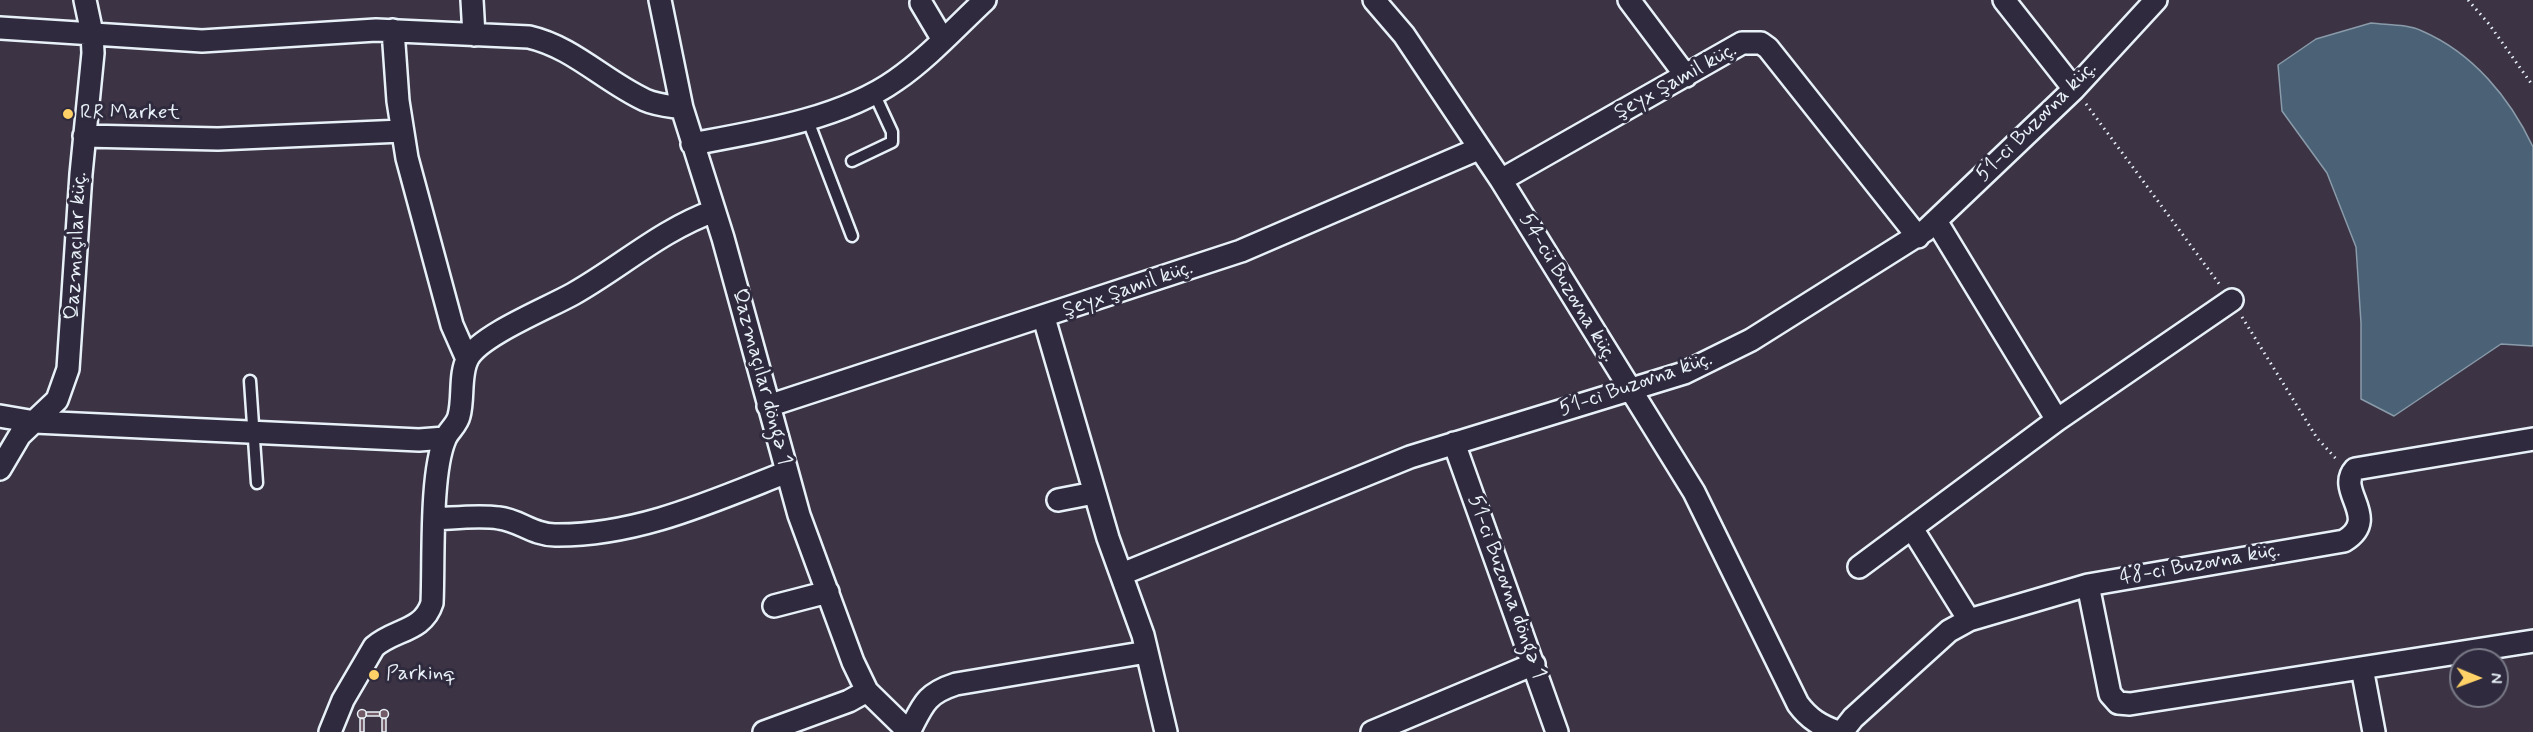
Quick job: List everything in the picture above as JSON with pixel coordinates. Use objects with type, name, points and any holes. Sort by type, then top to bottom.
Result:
[{"type":"street","name":"Qazmaçılar küç.","points":[[0,469],[20,435],[57,400],[68,369],[84,136],[92,74],[92,33],[85,0]]},
{"type":"street","points":[[472,0],[474,35]]},
{"type":"street","name":"Qazmaçılar döngə 1","points":[[660,0],[682,108],[714,211],[799,515],[867,691],[909,732]]},
{"type":"street","points":[[692,144],[771,129],[874,93],[896,80],[985,0]]},
{"type":"street","name":"54-cü Buzovna küç.","points":[[1374,0],[1404,35],[1478,149],[1501,180],[1694,492],[1798,704],[1806,715],[1821,726],[1840,732]]},
{"type":"street","points":[[1629,0],[1686,76]]},
{"type":"street","points":[[2004,0],[2074,88]]},
{"type":"street","name":"51-ci Buzovna küç.","points":[[1122,574],[1399,462],[1684,373],[1722,356],[1918,237],[2074,88],[2156,0]]},
{"type":"street","points":[[921,3],[943,40]]},
{"type":"street","points":[[0,28],[202,40],[393,30],[529,37],[546,41],[568,51],[644,100],[682,108]]},
{"type":"street","points":[[330,732],[343,700],[374,647],[380,641],[418,625],[430,612],[437,481],[445,438],[459,418],[467,359],[452,325],[402,131],[393,30]]},
{"type":"street","name":"Şeyx Şamil küç.","points":[[1501,180],[1742,44],[1761,43],[1768,48],[1918,237]]},
{"type":"street","points":[[84,136],[218,139],[402,131]]},
{"type":"street","name":"Şeyx Şamil küç.","points":[[768,406],[1044,318],[1241,251],[1478,149]]},
{"type":"street","points":[[467,359],[485,341],[575,293],[675,227],[714,211]]},
{"type":"street","points":[[1936,221],[2057,420]]},
{"type":"street","points":[[1859,567],[1913,530],[2057,420],[2232,300]]},
{"type":"street","points":[[1044,318],[1094,493],[1147,652],[1166,732]]},
{"type":"street","points":[[0,416],[35,422],[419,440],[445,438]]},
{"type":"street","points":[[2350,474],[2363,466],[2533,439]]},
{"type":"street","name":"51-ci Buzovna döngə 1","points":[[1454,443],[1557,732]]},
{"type":"street","points":[[435,519],[499,518],[536,533],[553,535],[610,532],[676,514],[787,472]]},
{"type":"street","name":"48-ci Buzovna küç.","points":[[1840,732],[1949,631],[1969,620],[2088,585],[2344,541],[2356,534],[2359,526],[2359,510],[2351,490],[2350,474]]},
{"type":"street","points":[[1059,501],[1094,493]]},
{"type":"street","points":[[1913,530],[1969,620]]},
{"type":"street","points":[[2088,585],[2110,694],[2118,703],[2130,704],[2533,641]]},
{"type":"street","points":[[774,606],[828,592]]},
{"type":"street","points":[[909,732],[927,698],[936,691],[956,684],[1147,652]]},
{"type":"street","points":[[1372,732],[1534,664]]},
{"type":"street","points":[[2362,668],[2374,732]]},
{"type":"street","points":[[764,732],[849,701],[867,691]]},
{"type":"lane","points":[[852,161],[892,142],[892,132],[874,93]]},
{"type":"lane","points":[[807,118],[852,236]]},
{"type":"lane","points":[[250,381],[257,483]]},
{"type":"path","points":[[2468,0],[2489,24],[2533,86]]},
{"type":"path","points":[[2074,88],[2232,300],[2317,438],[2350,474]]},
{"type":"water","points":[[2371,23],[2416,29],[2440,40],[2458,52],[2488,79],[2501,95],[2513,111],[2533,147],[2533,346],[2501,344],[2394,416],[2361,399],[2361,323],[2356,247],[2327,173],[2282,111],[2278,65],[2316,39]]},
{"type":"building","points":[[362,710],[366,714],[362,718],[358,714]]},
{"type":"building","points":[[384,710],[388,714],[384,718],[380,714]]},
{"type":"building","points":[[366,712],[380,712],[380,716],[366,716]]},
{"type":"building","points":[[360,718],[364,718],[364,732],[360,732]]},
{"type":"building","points":[[382,718],[386,718],[386,732],[382,732]]},
{"type":"place","name":"RR Market","points":[[68,114]]},
{"type":"place","name":"Parkinq","points":[[374,675]]}]
